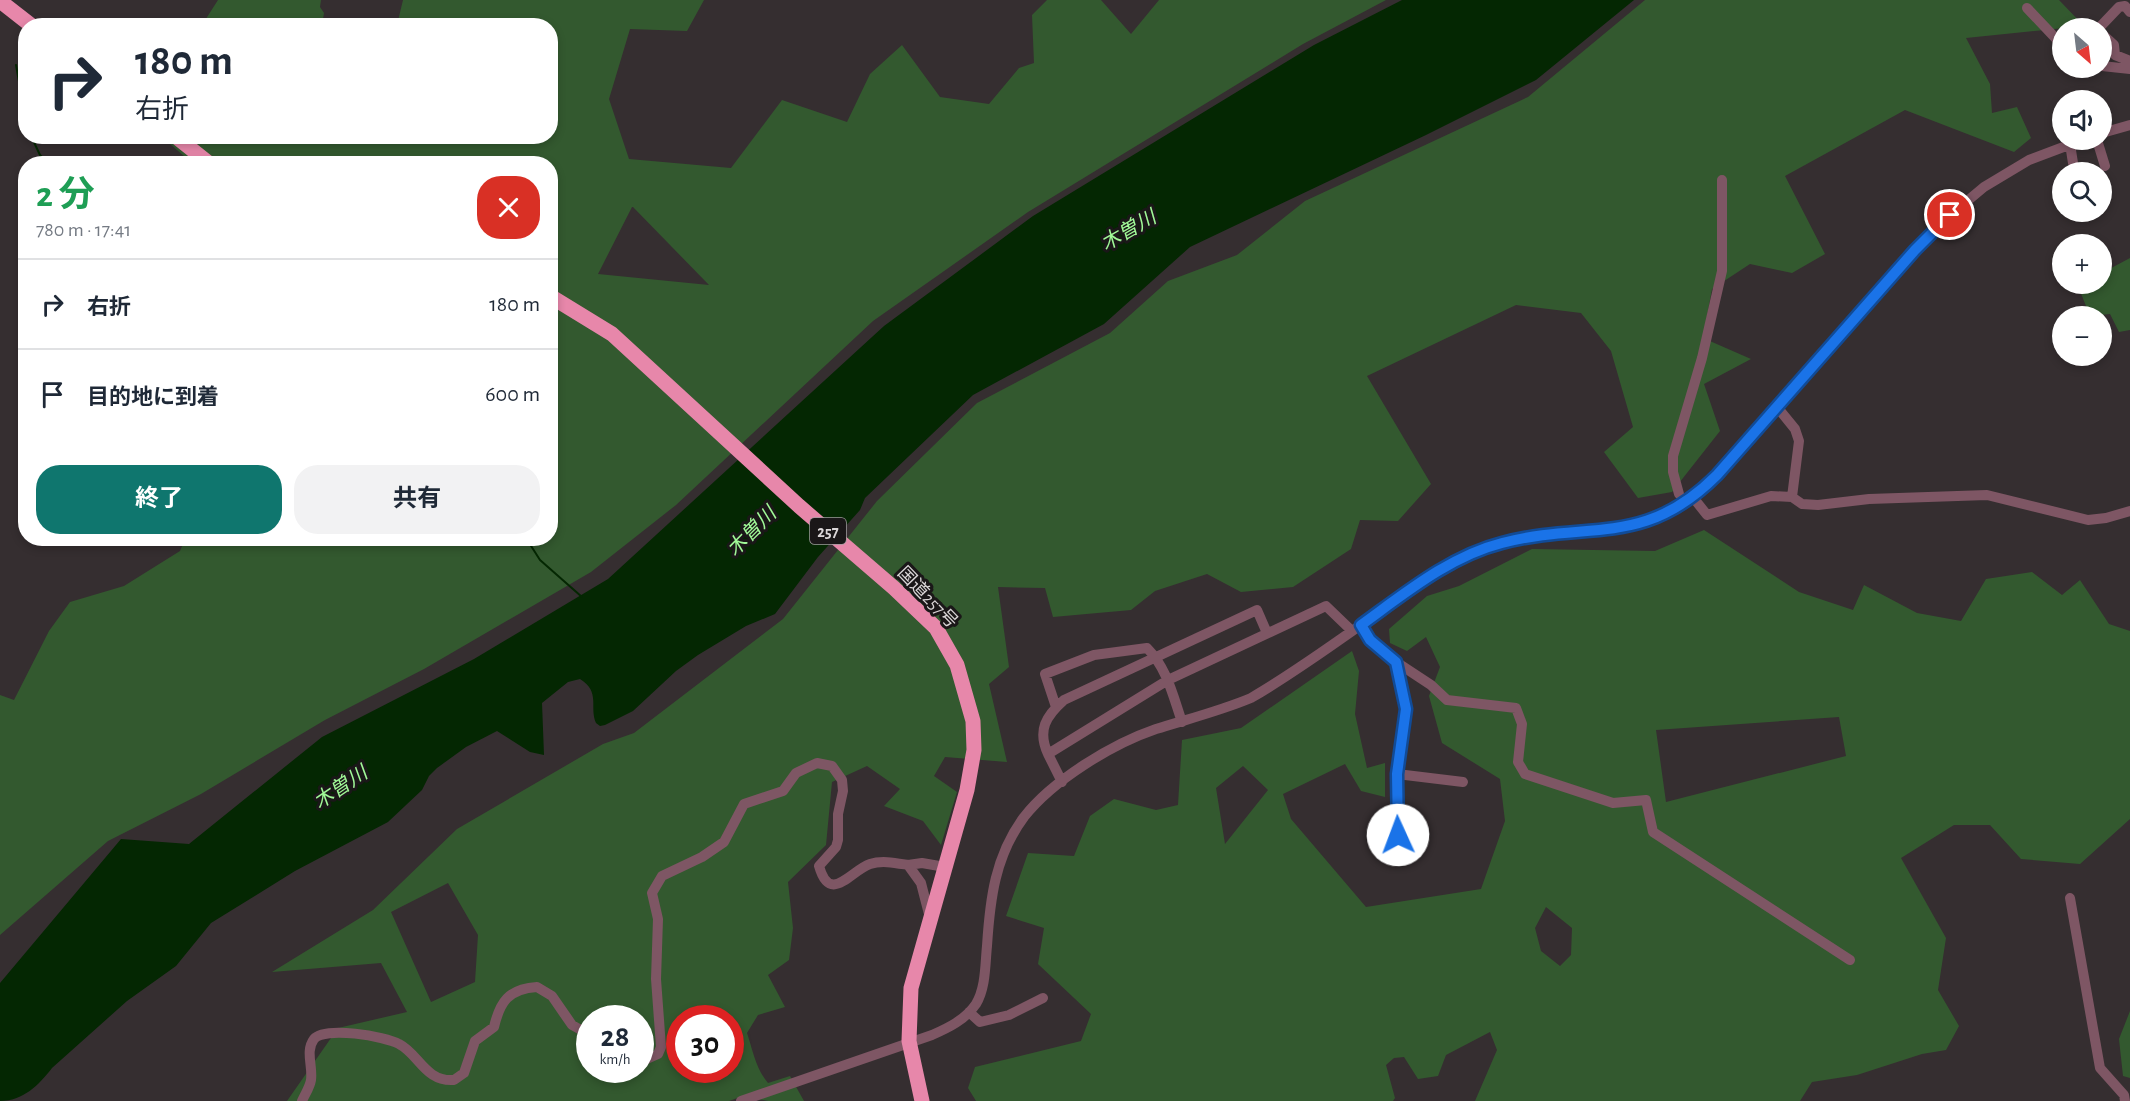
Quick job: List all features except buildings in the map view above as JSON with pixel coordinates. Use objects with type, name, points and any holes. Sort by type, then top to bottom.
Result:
[{"type":"highway","points":[[0,1],[22,18]]},
{"type":"highway","points":[[185,144],[200,156]]},
{"type":"highway","name":"国道257号","points":[[558,301],[612,334],[790,498],[894,588],[936,628],[963,678],[973,721],[972,767],[911,988],[909,1041],[922,1101]]},
{"type":"street","points":[[2109,18],[2119,7],[2125,6],[2130,12]]},
{"type":"street","points":[[2027,8],[2052,34]]},
{"type":"street","points":[[2112,43],[2115,54],[2130,61]]},
{"type":"street","points":[[2112,67],[2130,69]]},
{"type":"street","points":[[2112,131],[2130,125]]},
{"type":"street","points":[[741,1101],[948,1028],[969,1012],[977,1003],[985,978],[992,886],[999,862],[1024,817],[1062,782],[1124,742],[1251,698],[1447,566],[1485,548],[1524,538],[1599,532],[1639,524],[1662,516],[1692,496],[1717,475],[1915,250],[1957,208],[2006,174],[2057,150]]},
{"type":"street","points":[[1679,494],[1673,472],[1673,456],[1702,358],[1722,271],[1722,180]]},
{"type":"street","points":[[1777,407],[1795,429],[1799,441],[1792,497]]},
{"type":"street","points":[[1692,496],[1707,514],[1771,496],[1792,497],[1802,504],[1818,505],[1878,498],[1987,495],[2088,520],[2106,518],[2130,511]]},
{"type":"street","points":[[1048,754],[1168,680],[1326,606],[1447,700],[1516,708],[1522,724],[1518,762],[1525,774],[1613,802],[1646,800],[1653,832],[1850,960]]},
{"type":"street","points":[[1062,782],[1042,742],[1044,722],[1064,700],[1257,610],[1267,633]]},
{"type":"street","points":[[1056,707],[1045,674],[1094,655],[1147,648],[1156,658],[1168,680],[1182,722]]},
{"type":"street","points":[[1396,662],[1406,709],[1397,774],[1398,835]]},
{"type":"street","points":[[654,1056],[658,1054],[662,1040],[656,979],[658,919],[652,893],[662,876],[702,857],[724,842],[744,804],[783,791],[796,773],[817,764],[832,766],[842,780],[843,791],[838,814],[836,847],[819,866],[825,880],[831,884],[840,884],[870,864],[929,863],[945,867]]},
{"type":"street","points":[[1397,774],[1463,782]]},
{"type":"street","points":[[908,865],[921,883],[930,918]]},
{"type":"street","points":[[2070,898],[2100,1068],[2124,1095],[2125,1101]]},
{"type":"street","points":[[302,1101],[311,1080],[310,1048],[314,1039],[324,1034],[341,1033],[382,1038],[400,1044],[426,1070],[437,1077],[454,1080],[464,1073],[475,1041],[494,1028],[503,1000],[513,994],[537,987],[552,996],[572,1025],[576,1027]]},
{"type":"street","points":[[969,1012],[980,1022],[1009,1015],[1043,999]]},
{"type":"shaded area","points":[[218,0],[321,0],[320,7],[324,13],[323,18],[206,18]]},
{"type":"shaded area","points":[[403,0],[704,0],[687,31],[630,29],[609,99],[629,159],[731,168],[782,100],[847,122],[870,74],[902,45],[940,97],[989,104],[1019,68],[1034,63],[1032,15],[1047,0],[1101,0],[1131,34],[1159,0],[1386,0],[1303,44],[1028,212],[873,321],[676,505],[591,572],[424,669],[325,720],[201,794],[108,841],[0,935],[0,695],[14,700],[49,631],[70,602],[124,586],[180,551],[182,546],[558,546],[558,156],[184,156],[170,144],[558,144],[558,18],[399,18]],"holes":[[[633,207],[709,285],[598,274]]]},
{"type":"shaded area","points":[[1645,0],[2059,0],[2076,18],[2052,18],[2052,29],[1966,38],[1990,84],[1992,113],[2017,107],[2031,138],[2014,152],[1905,110],[1785,176],[1825,254],[1792,273],[1750,264],[1712,289],[1703,338],[1751,359],[1704,384],[1720,431],[1672,492],[1638,498],[1604,452],[1633,427],[1611,351],[1581,313],[1516,305],[1367,376],[1431,484],[1398,521],[1360,520],[1351,549],[1293,587],[1241,592],[1207,574],[1155,591],[1131,610],[1053,617],[1045,588],[998,587],[1009,667],[989,684],[1007,762],[945,757],[934,776],[957,792],[941,845],[923,821],[884,806],[900,789],[867,766],[832,782],[826,845],[788,882],[793,928],[789,960],[768,975],[785,1007],[758,1015],[747,1033],[758,1066],[768,1083],[790,1076],[804,1101],[768,1101],[743,1096],[729,1101],[287,1101],[338,1028],[407,1012],[381,963],[272,972],[373,910],[457,829],[603,744],[634,733],[783,619],[877,501],[977,403],[1110,333],[1168,281],[1237,255],[1305,201],[1528,97]],"holes":[[[448,883],[478,935],[475,982],[431,1002],[391,912]]]},
{"type":"shaded area","points":[[2130,258],[2130,330],[2119,332],[2112,318],[2112,306],[2086,306],[2081,294],[2112,294],[2112,268]]},
{"type":"shaded area","points":[[1704,530],[1799,592],[1853,610],[1864,585],[1917,613],[1961,621],[1986,579],[2032,572],[2062,595],[2080,580],[2109,624],[2130,631],[2130,819],[2080,864],[2021,859],[1990,825],[1954,825],[1901,858],[1946,938],[1938,990],[1959,1026],[1946,1050],[1922,1054],[1857,1075],[1812,1082],[1800,1101],[1475,1101],[1497,1050],[1490,1032],[1446,1055],[1438,1076],[1418,1079],[1404,1057],[1394,1058],[1386,1065],[1395,1098],[1393,1101],[976,1101],[968,1088],[975,1067],[1081,1041],[1091,1014],[1038,964],[1044,928],[1006,916],[1028,853],[1074,856],[1090,816],[1114,799],[1156,810],[1178,805],[1182,740],[1241,728],[1352,651],[1359,671],[1355,714],[1367,768],[1385,763],[1385,797],[1361,791],[1345,764],[1283,794],[1291,819],[1366,907],[1481,889],[1505,821],[1500,779],[1442,743],[1429,696],[1440,667],[1426,637],[1407,651],[1390,643],[1389,629],[1427,596],[1459,586],[1532,549],[1655,551]],"holes":[[[1839,717],[1846,756],[1666,802],[1656,730]],[[1243,766],[1268,790],[1225,844],[1216,788]],[[1546,907],[1572,928],[1571,955],[1560,966],[1541,951],[1535,928]]]},
{"type":"shaded area","points":[[2130,1011],[2130,1078],[2123,1076],[2119,1039]]},
{"type":"water","name":"木曽川","points":[[1402,0],[1634,0],[1536,80],[1190,247],[1104,324],[973,395],[865,498],[860,510],[818,557],[775,614],[746,626],[698,655],[676,671],[633,711],[605,725],[600,726],[596,723],[592,694],[586,684],[580,679],[568,682],[542,703],[544,755],[530,752],[497,731],[466,747],[437,768],[429,776],[422,790],[388,822],[295,871],[211,923],[176,966],[127,1001],[52,1068],[36,1086],[16,1098],[0,1101],[0,983],[121,839],[189,844],[322,737],[474,659],[608,579],[884,326],[1033,216],[1314,45]]},
{"type":"waterway","points":[[16,65],[18,76]]},
{"type":"waterway","points":[[35,144],[41,156]]},
{"type":"waterway","points":[[531,546],[540,560],[582,597]]},
{"type":"route","points":[[1398,835],[1397,774],[1406,709],[1396,662],[1370,640],[1361,625],[1447,566],[1485,548],[1524,538],[1622,528],[1652,520],[1680,505],[1717,475],[1915,250],[1950,215]]}]
